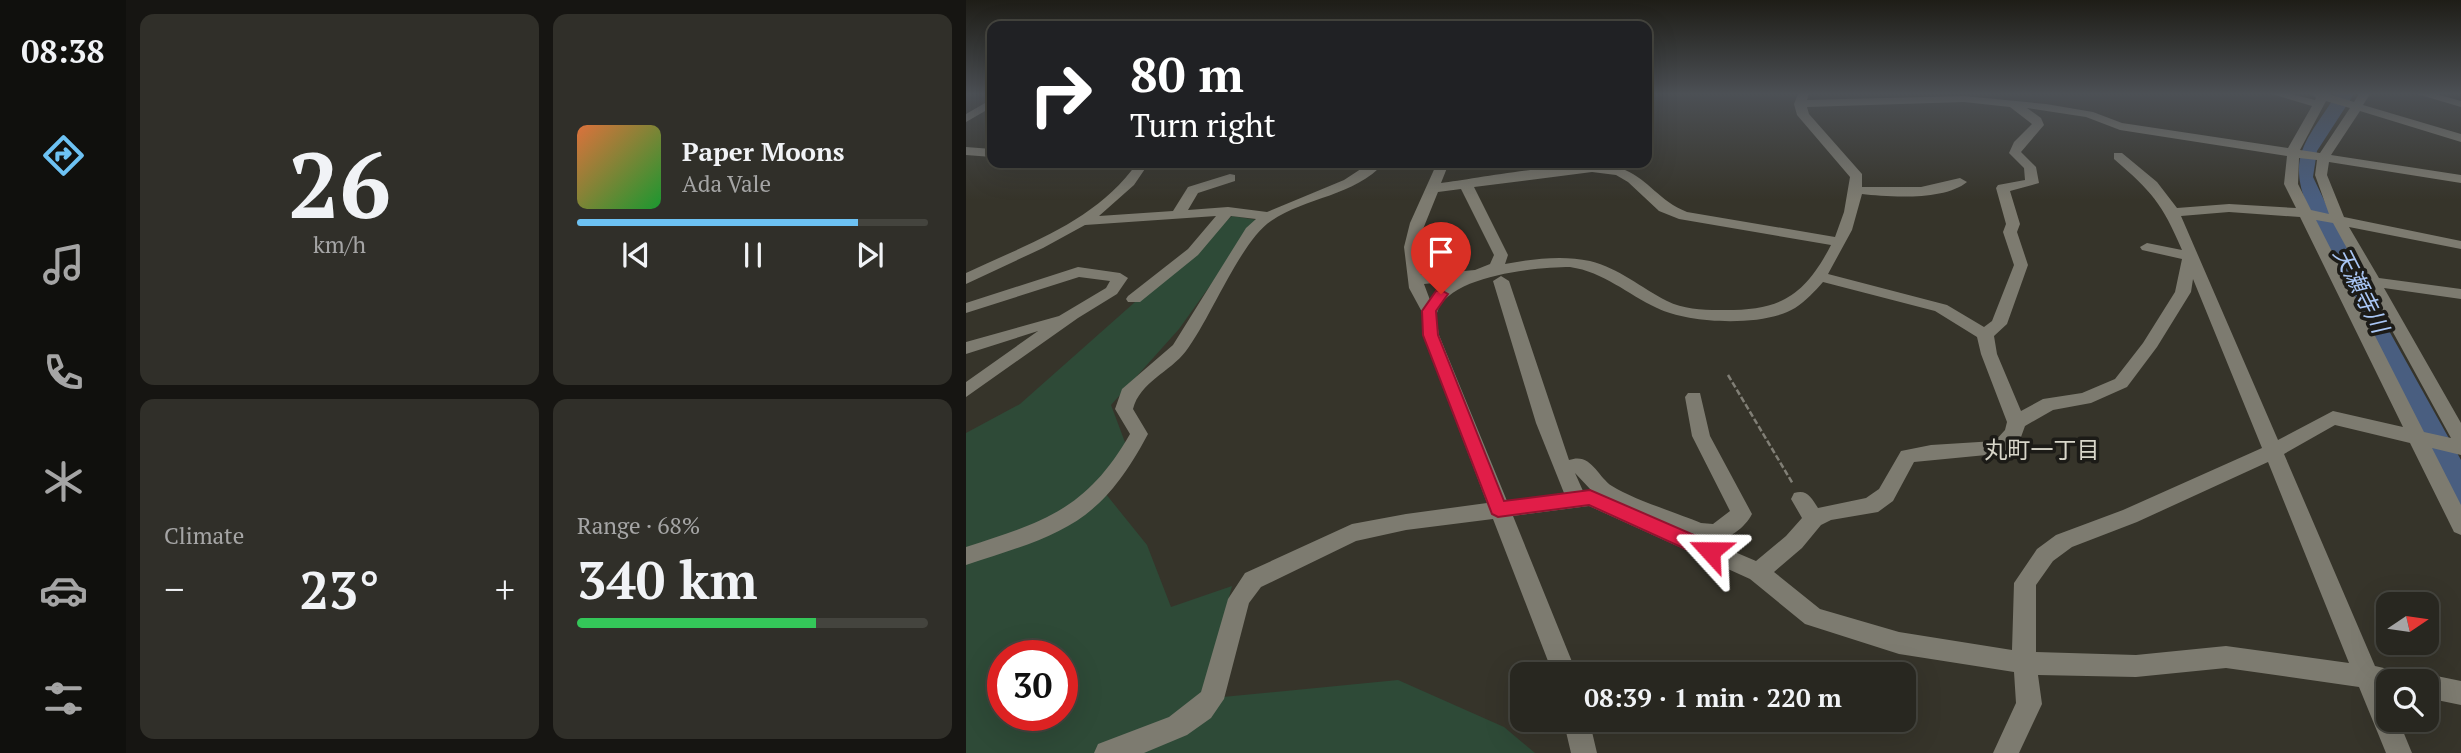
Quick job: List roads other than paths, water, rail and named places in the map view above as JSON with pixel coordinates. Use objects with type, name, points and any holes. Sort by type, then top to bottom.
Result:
[{"type":"street","points":[[1416,280],[1555,264],[1588,265],[1671,309],[1706,316],[1749,314],[1789,307],[1822,277],[1855,202],[1857,177],[1815,129]]},
{"type":"street","points":[[1985,334],[1999,324],[2021,265],[2010,232],[2013,224],[2003,188],[2032,183],[2029,167],[2015,153],[2018,145],[2034,129]]},
{"type":"street","points":[[2142,129],[2461,179]]},
{"type":"street","points":[[2304,129],[2293,151],[2291,184],[2302,213],[2461,526]]},
{"type":"street","points":[[2340,129],[2324,156],[2321,174],[2338,219],[2461,440]]},
{"type":"street","points":[[2430,129],[2461,138]]},
{"type":"street","points":[[2118,156],[2152,185],[2173,212],[2399,753]]},
{"type":"street","points":[[966,279],[1080,221],[1119,195],[1139,168]]},
{"type":"street","points":[[966,556],[1044,531],[1081,511],[1107,487],[1124,464],[1139,434],[1124,409],[1128,393],[1179,349],[1253,228],[1267,216],[1352,183],[1372,168]]},
{"type":"street","points":[[1429,311],[1420,302],[1412,239],[1441,168]]},
{"type":"street","points":[[1435,188],[1592,168],[1619,172],[1633,178],[1664,208],[1684,216],[1837,243]]},
{"type":"street","points":[[1178,214],[1193,190],[1210,182],[1230,178]]},
{"type":"street","points":[[1856,190],[1904,195],[1931,192],[1960,182]]},
{"type":"street","points":[[1465,183],[1501,255],[1496,267],[1458,282],[1441,294],[1429,311],[1431,335],[1560,662]]},
{"type":"street","points":[[2173,212],[2229,208],[2302,213],[2461,246]]},
{"type":"street","points":[[1080,221],[1228,211],[1267,216]]},
{"type":"street","points":[[1134,299],[1193,252],[1228,211]]},
{"type":"street","points":[[2147,247],[2190,256]]},
{"type":"street","points":[[2016,422],[2049,404],[2085,398],[2121,383],[2149,347],[2183,292],[2190,256]]},
{"type":"street","points":[[966,308],[1078,271],[1120,278],[1112,291],[1072,314],[966,391]]},
{"type":"street","points":[[1758,572],[1794,542],[1814,519],[1828,512],[1871,506],[1886,495],[1908,456],[1926,451],[1972,452],[2000,448],[2014,432],[2016,422],[1989,355],[1985,334],[1941,308],[1822,277]]},
{"type":"street","points":[[1500,281],[1530,372],[1536,403],[1577,499]]},
{"type":"street","points":[[2371,282],[2461,294]]},
{"type":"street","points":[[966,348],[1072,314]]},
{"type":"street","points":[[1563,470],[1578,464],[1605,492],[1699,531],[1717,533],[1742,514],[1701,436],[1694,397]]},
{"type":"street","points":[[2006,753],[2029,704],[2022,634],[2025,583],[2045,555],[2064,541],[2130,516],[2272,452],[2333,418],[2461,448]]},
{"type":"street","points":[[1107,753],[1185,723],[1204,710],[1212,699],[1239,599],[1253,580],[1352,533],[1498,509],[1590,498],[1758,572],[1813,617],[1899,643],[2025,663],[2136,666],[2227,657],[2376,677]]},
{"type":"street","points":[[1801,499],[1814,519]]},
{"type":"street","points":[[2439,688],[2461,692]]},
{"type":"street","points":[[1579,732],[1584,753]]},
{"type":"water","name":"天瀬寺川","points":[[2313,129],[2331,129],[2317,151],[2313,177],[2373,302],[2461,460],[2461,509],[2305,200],[2299,168],[2301,155]]},
{"type":"district","name":"丸町一丁目","points":[[2042,450]]}]
